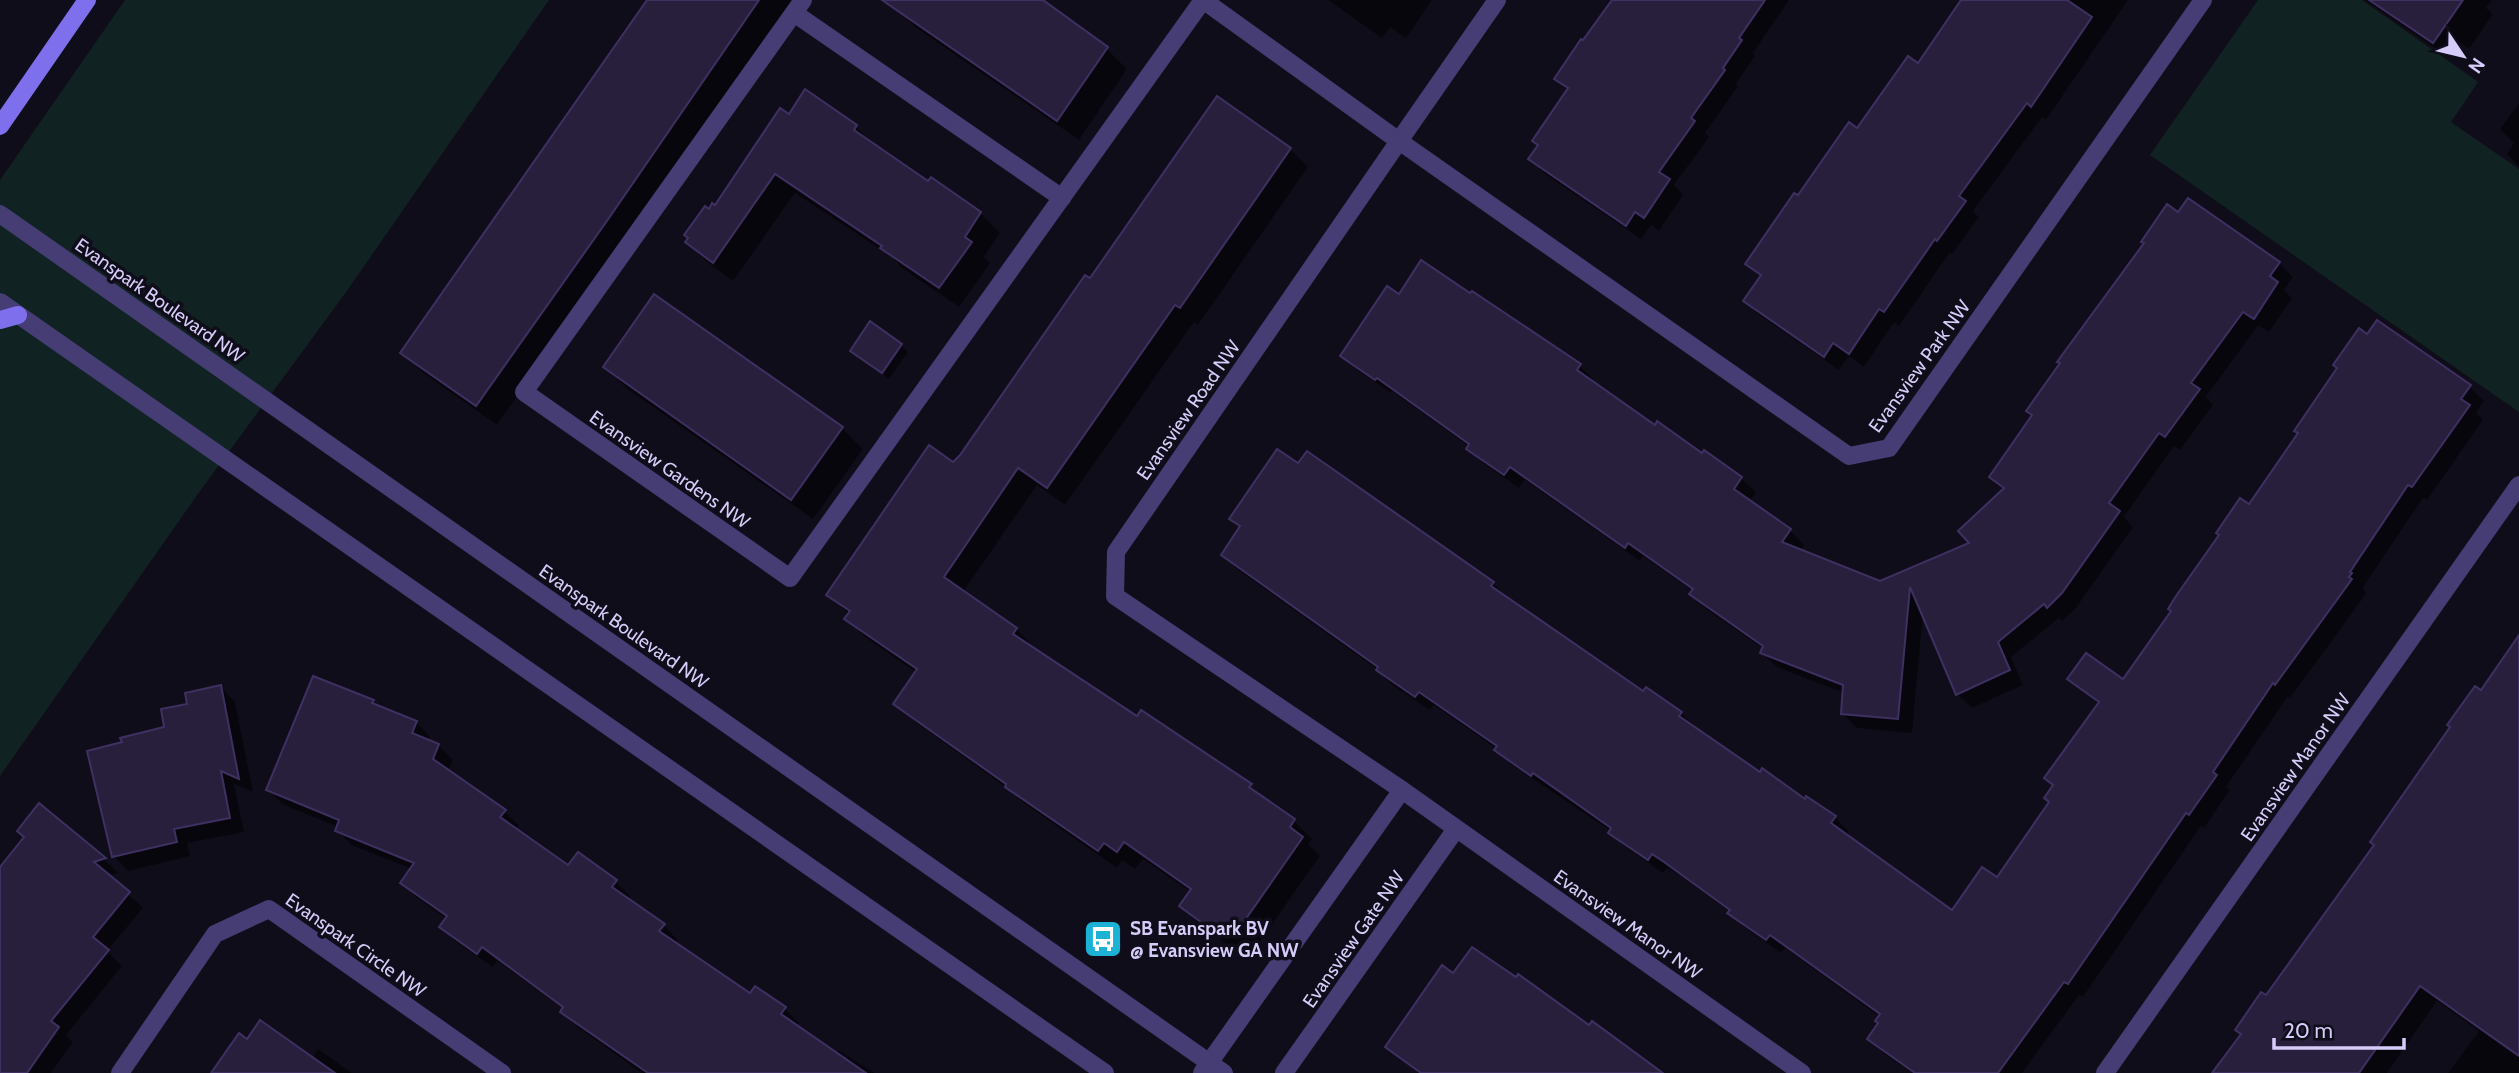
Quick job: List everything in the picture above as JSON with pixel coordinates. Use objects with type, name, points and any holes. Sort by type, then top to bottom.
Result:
[{"type":"main road","points":[[0,126],[87,0]]},
{"type":"main road","points":[[0,320],[18,315]]},
{"type":"street","points":[[1203,0],[1399,141],[1497,0]]},
{"type":"street","name":"Evansview Gardens NW","points":[[1062,198],[798,6],[524,392],[790,579],[1062,198],[1203,0]]},
{"type":"street","name":"Evansview Park NW","points":[[1399,141],[1849,456],[1889,448],[2203,0]]},
{"type":"street","name":"Evansview Road NW","points":[[1399,141],[1115,552],[1115,596],[1429,810]]},
{"type":"street","name":"Evanspark Boulevard NW","points":[[0,214],[1212,1070]]},
{"type":"street","points":[[0,302],[1105,1073]]},
{"type":"street","name":"Evansview Manor NW","points":[[2105,1073],[2519,485]]},
{"type":"street","points":[[1212,1070],[1402,790]]},
{"type":"street","name":"Evansview Manor NW","points":[[1429,810],[1802,1073]]},
{"type":"street","name":"Evansview Gate NW","points":[[1284,1073],[1457,828]]},
{"type":"street","name":"Evanspark Circle NW","points":[[120,1073],[215,934],[269,909],[502,1073]]},
{"type":"shaded area","points":[[125,0],[549,0],[344,295],[200,491],[0,776],[0,180]]},
{"type":"shaded area","points":[[2258,0],[2362,0],[2478,82],[2451,122],[2519,169],[2519,412],[2150,155]]},
{"type":"building","points":[[647,0],[759,0],[476,406],[400,353]]},
{"type":"building","points":[[882,0],[1043,0],[1108,47],[1057,121]]},
{"type":"building","points":[[1612,0],[1765,0],[1739,38],[1742,40],[1723,68],[1725,70],[1691,118],[1695,121],[1659,172],[1670,179],[1644,218],[1635,212],[1626,226],[1528,159],[1538,145],[1532,141],[1568,88],[1554,79]]},
{"type":"building","points":[[1961,0],[2067,0],[2092,17],[2031,107],[2027,103],[1959,196],[1966,201],[1937,241],[1935,239],[1884,312],[1879,309],[1849,354],[1833,343],[1824,357],[1743,301],[1761,275],[1745,264],[1794,193],[1798,195],[1849,122],[1857,128],[1908,56],[1918,63]]},
{"type":"building","points":[[2369,0],[2463,0],[2433,43]]},
{"type":"building","points":[[805,89],[857,125],[854,130],[928,181],[931,177],[981,212],[965,237],[972,242],[939,288],[775,174],[713,263],[685,242],[688,238],[684,235],[705,206],[709,209],[712,203],[715,205],[780,108],[789,114]]},
{"type":"building","points":[[1217,96],[1291,148],[1180,308],[1175,305],[1047,488],[1018,468],[944,577],[1017,628],[1013,634],[1137,716],[1141,710],[1252,784],[1249,787],[1295,819],[1290,827],[1303,837],[1236,933],[1223,924],[1216,933],[1179,906],[1191,889],[1124,842],[1117,852],[1104,843],[1098,851],[1005,787],[1006,784],[893,704],[917,669],[844,619],[850,611],[826,595],[929,445],[953,462],[960,455],[1085,275],[1090,278]]},
{"type":"building","points":[[2188,198],[2280,262],[2270,276],[2278,282],[2254,319],[2243,312],[2191,383],[2200,389],[2165,437],[2159,433],[2109,503],[2120,511],[2062,593],[2047,608],[2044,604],[1998,642],[2010,670],[1956,695],[1910,587],[1898,719],[1841,714],[1843,685],[1760,653],[1763,646],[1689,594],[1693,589],[1628,543],[1625,548],[1510,467],[1504,475],[1466,449],[1469,444],[1377,378],[1375,380],[1340,356],[1387,286],[1399,294],[1421,260],[1581,364],[1577,370],[1655,425],[1657,421],[1742,477],[1734,489],[1791,529],[1782,542],[1880,581],[1969,543],[1958,531],[2004,488],[1989,477],[2032,415],[2026,411],[2060,363],[2057,362],[2144,243],[2141,242],[2167,204],[2178,212]]},
{"type":"building","points":[[654,294],[843,427],[791,500],[603,367]]},
{"type":"building","points":[[2377,320],[2471,385],[2461,399],[2470,405],[2412,487],[2408,485],[2350,572],[2352,573],[2349,577],[2352,579],[2275,685],[2273,683],[2213,772],[2217,775],[2189,815],[2186,813],[2068,984],[2064,982],[1998,1073],[1915,1073],[1867,1039],[1878,1023],[1875,1021],[1880,1014],[1770,935],[1766,940],[1727,913],[1730,910],[1652,854],[1648,860],[1608,833],[1611,828],[1533,773],[1531,776],[1494,750],[1497,746],[1419,692],[1415,697],[1376,670],[1378,667],[1221,555],[1240,526],[1229,519],[1277,449],[1298,463],[1307,451],[1494,582],[1491,586],[1643,691],[1646,687],[1682,712],[1679,716],[1760,772],[1762,768],[1805,799],[1806,796],[1836,816],[1831,823],[1952,910],[1982,867],[1997,877],[2049,802],[2044,798],[2053,785],[2044,778],[2099,702],[2067,679],[2086,653],[2123,679],[2171,611],[2168,609],[2219,535],[2216,533],[2240,498],[2249,504],[2298,433],[2294,431],[2337,368],[2333,365],[2359,328],[2367,334]]},
{"type":"building","points":[[870,321],[902,344],[882,373],[850,351]]},
{"type":"building","points":[[2519,635],[2519,1056],[2420,986],[2359,1073],[2212,1073],[2241,1034],[2235,1030],[2261,992],[2266,995],[2374,845],[2370,842],[2450,727],[2447,725],[2475,686],[2481,690]]},
{"type":"building","points":[[313,676],[374,700],[372,703],[417,721],[412,733],[439,744],[433,759],[506,810],[500,817],[568,865],[578,852],[617,880],[612,887],[665,924],[659,931],[750,993],[755,986],[786,1007],[781,1014],[866,1073],[648,1073],[560,1012],[563,1007],[482,947],[477,954],[439,927],[447,916],[400,883],[414,863],[335,831],[339,820],[266,790]]},
{"type":"building","points":[[221,685],[239,779],[221,771],[230,818],[174,829],[177,842],[112,857],[87,751],[122,742],[120,738],[164,727],[161,709],[187,704],[185,693]]},
{"type":"building","points":[[39,803],[106,858],[94,862],[130,892],[93,937],[109,950],[51,1021],[59,1027],[27,1073],[0,1073],[0,867],[24,837],[17,831]]},
{"type":"building","points":[[1472,947],[1516,977],[1518,974],[1589,1025],[1592,1021],[1663,1073],[1421,1073],[1385,1047],[1442,965],[1453,973]]},
{"type":"building","points":[[260,1020],[335,1073],[211,1073],[239,1033],[247,1039]]},
{"type":"place","name":"SB Evanspark BV @ Evansview GA NW","points":[[1103,939]]}]
